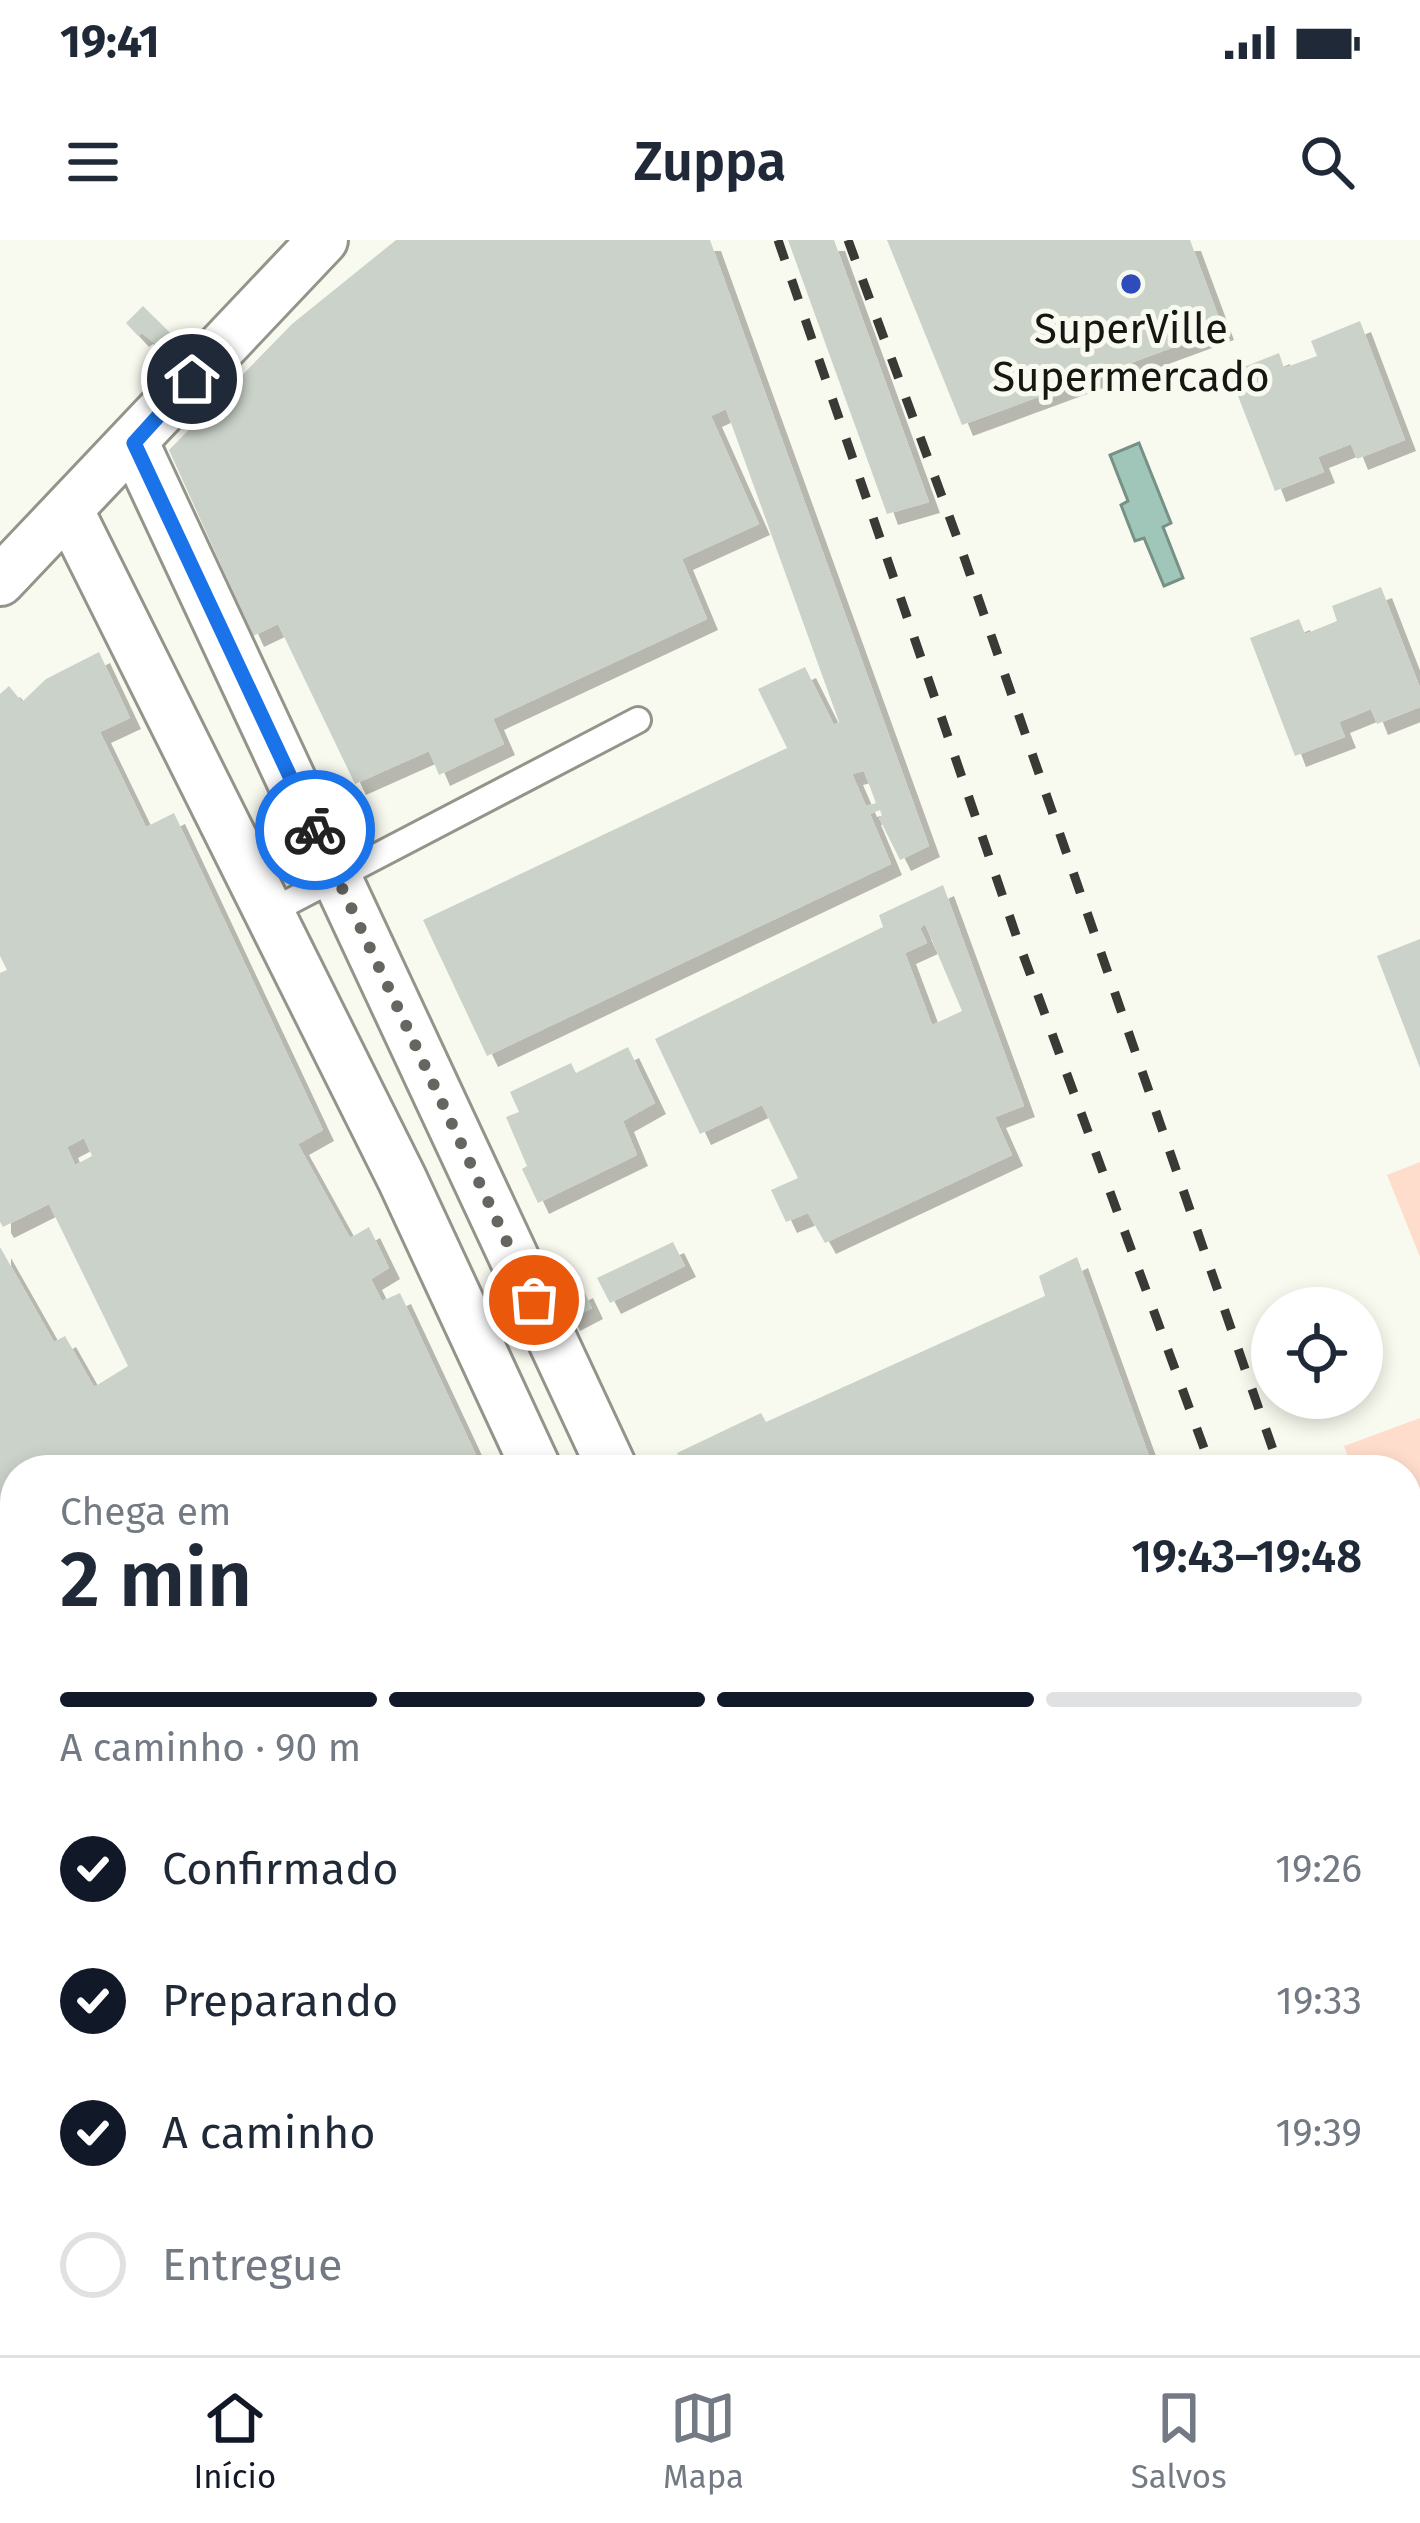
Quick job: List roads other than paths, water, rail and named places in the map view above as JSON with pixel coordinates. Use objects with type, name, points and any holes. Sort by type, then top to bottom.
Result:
[{"type":"street","points":[[0,581],[323,240]]},
{"type":"street","points":[[134,443],[606,1455]]},
{"type":"street","points":[[69,511],[402,1179],[530,1455]]},
{"type":"lane","points":[[268,913],[638,720]]},
{"type":"water","points":[[1139,443],[1171,523],[1163,527],[1183,578],[1164,586],[1144,538],[1135,541],[1121,505],[1128,501],[1110,455]]},
{"type":"railway","points":[[778,240],[1017,938],[1207,1455]]},
{"type":"railway","points":[[848,240],[963,554],[1275,1455]]},
{"type":"place","name":"SuperVille Supermercado","points":[[1131,284]]}]
